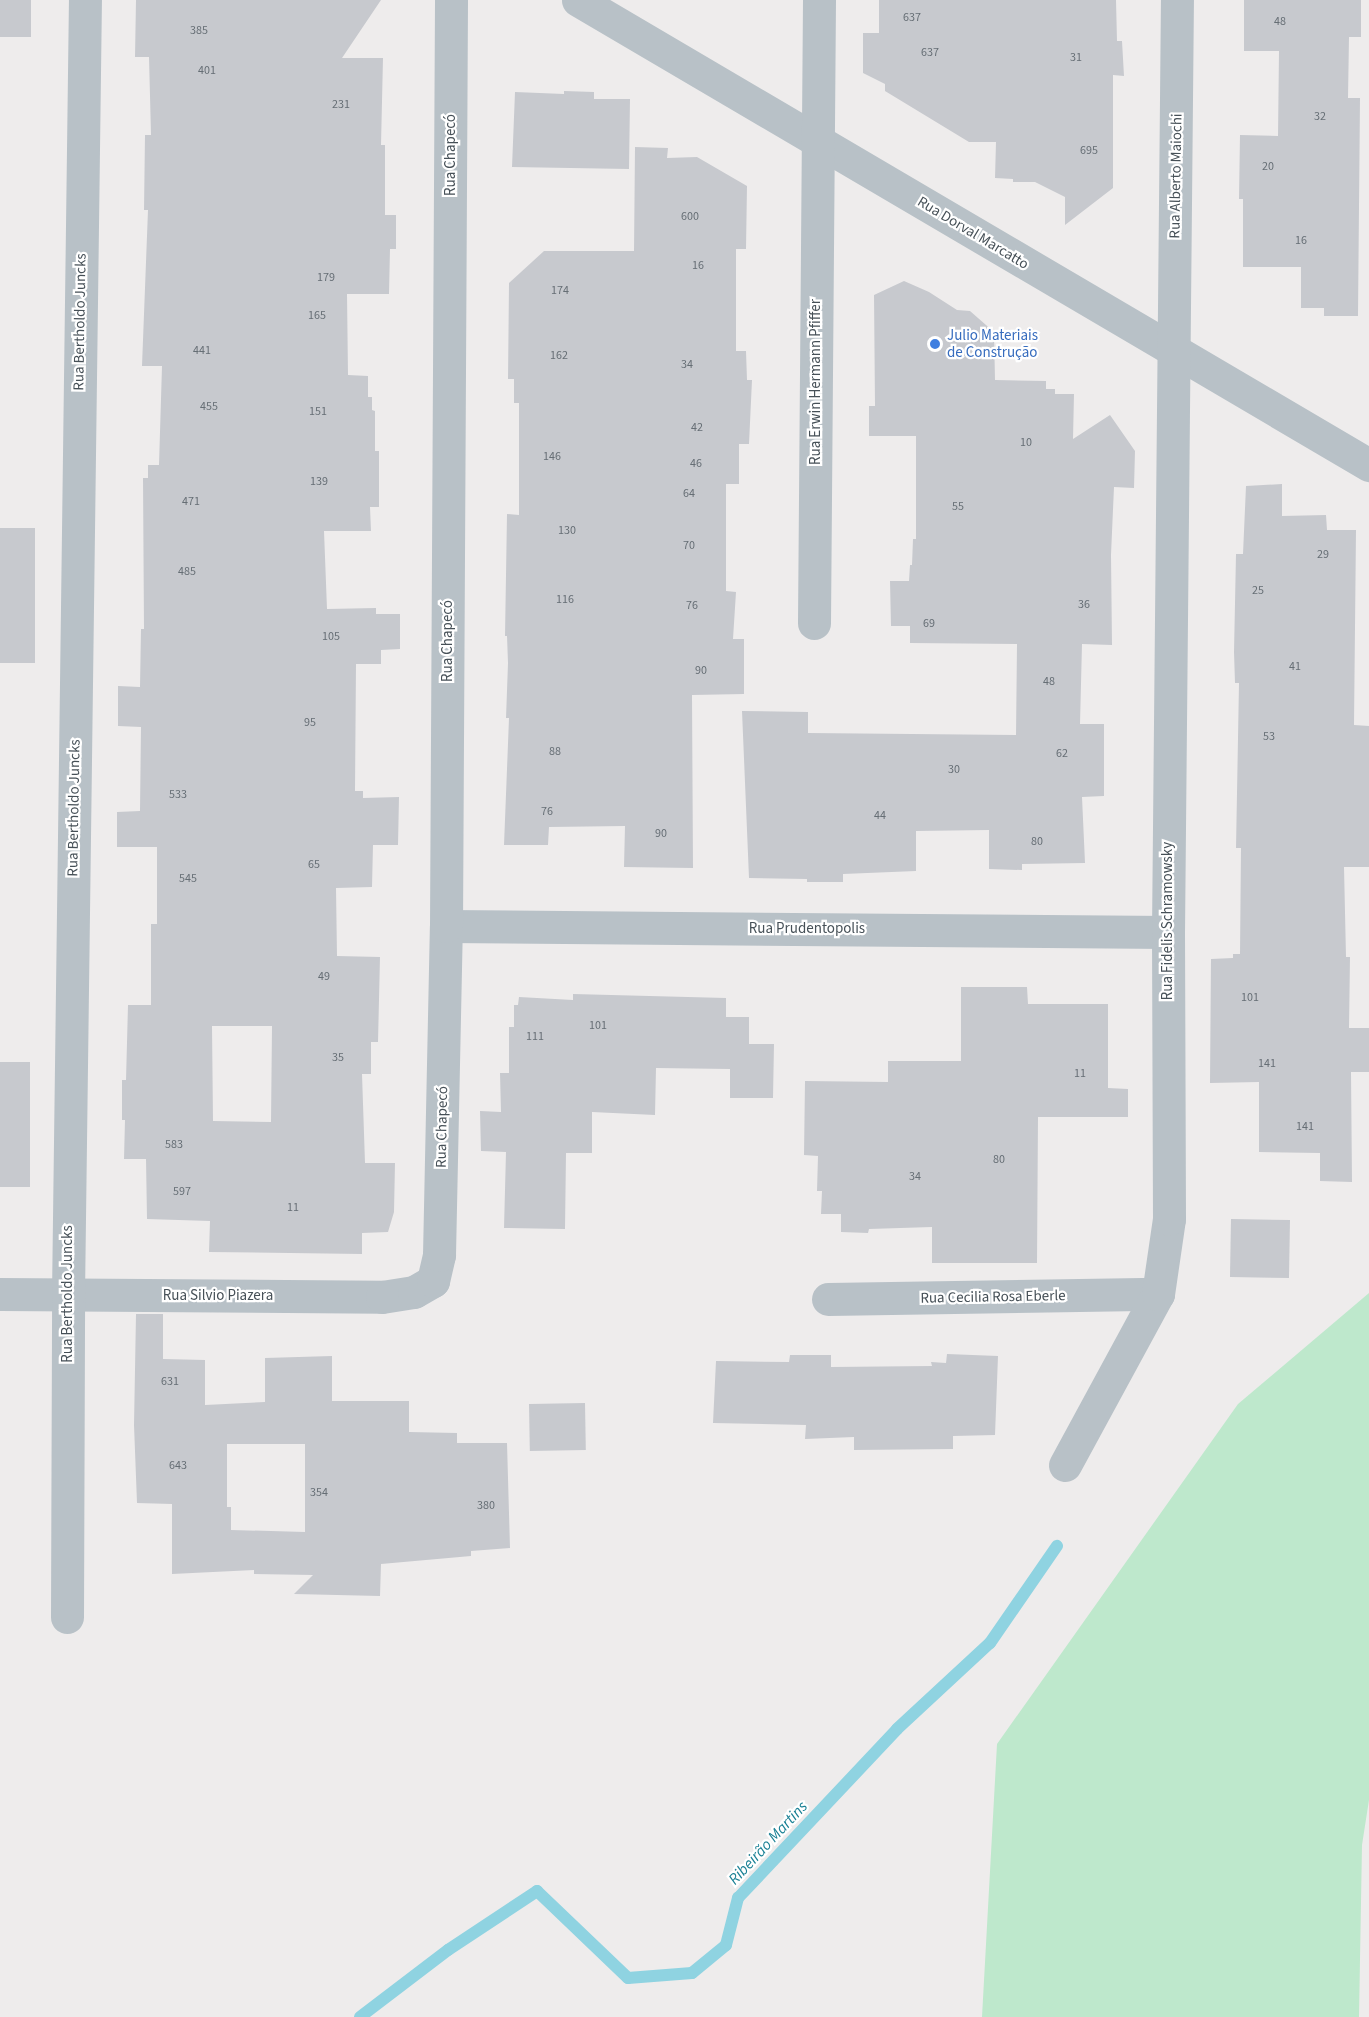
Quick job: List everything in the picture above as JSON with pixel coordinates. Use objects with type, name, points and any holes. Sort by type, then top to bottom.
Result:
[{"type":"street","name":"Rua Bertholdo Juncks","points":[[67,1617],[68,1295],[84,0]]},
{"type":"street","name":"Rua Chapecó","points":[[433,1281],[440,1255],[446,926],[452,0]]},
{"type":"street","name":"Rua Dorval Marcatto","points":[[578,0],[1369,465]]},
{"type":"street","name":"Rua Erwin Hermann Pfiffer","points":[[814,623],[819,0]]},
{"type":"street","name":"Rua Alberto Maiochi","points":[[1174,352],[1177,0]]},
{"type":"street","name":"Rua Fidelis Schramowsky","points":[[1065,1465],[1158,1294],[1169,1219],[1168,932],[1174,352]]},
{"type":"street","name":"Rua Prudentopolis","points":[[446,926],[1168,932]]},
{"type":"street","name":"Rua Silvio Piazera","points":[[0,1294],[382,1297],[414,1292],[433,1281]]},
{"type":"street","name":"Rua Cecilia Rosa Eberle","points":[[828,1299],[1158,1294]]},
{"type":"green space","points":[[1369,1293],[1369,1800],[1362,1845],[1359,2017],[982,2017],[997,1744],[1238,1404]]},
{"type":"building","points":[[0,0],[31,0],[31,37],[0,37]]},
{"type":"building","points":[[136,0],[381,0],[342,58],[383,58],[381,145],[385,145],[385,215],[396,215],[396,249],[390,249],[389,294],[347,294],[348,375],[368,376],[368,397],[372,397],[372,410],[375,411],[375,451],[379,451],[379,507],[370,507],[371,531],[324,531],[327,609],[376,608],[376,614],[400,614],[400,649],[381,650],[381,664],[356,664],[355,791],[363,791],[363,798],[399,797],[398,845],[373,845],[372,887],[336,888],[337,956],[380,957],[378,1042],[371,1042],[371,1074],[362,1074],[365,1163],[395,1163],[394,1212],[388,1232],[362,1233],[362,1254],[209,1252],[210,1221],[147,1219],[146,1159],[124,1159],[125,1120],[122,1120],[122,1080],[126,1080],[128,1005],[151,1005],[151,924],[157,924],[157,847],[117,847],[117,812],[140,811],[141,727],[118,726],[118,686],[140,687],[141,629],[144,629],[143,478],[148,478],[148,465],[159,465],[162,366],[142,366],[148,210],[144,210],[145,135],[151,135],[149,57],[135,57]],"holes":[[[212,1026],[272,1026],[271,1122],[213,1121]]]},
{"type":"building","points":[[879,0],[1116,0],[1117,41],[1122,41],[1124,76],[1113,75],[1113,188],[1065,225],[1065,197],[1035,182],[1013,182],[1013,179],[995,178],[996,142],[969,142],[885,91],[885,84],[863,73],[863,33],[879,33]]},
{"type":"building","points":[[1244,0],[1361,0],[1361,37],[1349,37],[1348,98],[1360,98],[1358,316],[1324,316],[1324,308],[1301,308],[1301,267],[1243,267],[1243,199],[1239,199],[1240,135],[1278,136],[1279,51],[1244,51]]},
{"type":"building","points":[[564,91],[594,92],[594,99],[630,99],[629,169],[512,167],[515,92],[564,94]]},
{"type":"building","points":[[635,147],[668,148],[667,158],[697,157],[747,186],[746,249],[736,249],[736,351],[746,351],[747,380],[752,380],[749,444],[739,444],[739,484],[726,484],[726,591],[736,592],[733,639],[744,639],[744,694],[692,695],[693,868],[624,867],[625,826],[549,827],[548,845],[504,845],[509,718],[506,718],[508,663],[507,636],[505,636],[507,514],[519,515],[519,403],[514,403],[514,379],[508,379],[509,283],[544,251],[634,251]]},
{"type":"building","points":[[904,281],[929,292],[957,310],[970,311],[994,332],[995,380],[1046,381],[1046,389],[1055,389],[1055,394],[1074,394],[1073,439],[1110,415],[1135,451],[1134,488],[1114,487],[1111,555],[1112,645],[1082,644],[1080,724],[1104,724],[1104,796],[1082,797],[1085,863],[1022,864],[1022,870],[989,869],[989,830],[916,831],[916,871],[843,874],[843,882],[749,878],[742,711],[808,712],[808,733],[1016,735],[1017,644],[910,643],[910,626],[891,626],[890,581],[909,581],[913,539],[916,539],[916,436],[869,436],[869,406],[875,406],[874,295]]},
{"type":"building","points":[[1282,484],[1282,516],[1326,515],[1327,530],[1356,530],[1354,725],[1369,726],[1369,867],[1344,867],[1346,957],[1350,957],[1349,1028],[1369,1028],[1369,1072],[1351,1072],[1352,1182],[1320,1181],[1320,1153],[1259,1152],[1259,1082],[1210,1083],[1211,959],[1233,958],[1233,954],[1240,954],[1241,848],[1236,848],[1239,683],[1235,683],[1234,652],[1236,554],[1243,554],[1246,486]]},
{"type":"building","points":[[0,528],[35,528],[35,663],[0,663]]},
{"type":"building","points":[[961,987],[1027,987],[1028,1004],[1108,1004],[1108,1088],[1128,1089],[1128,1117],[1038,1117],[1037,1263],[932,1263],[932,1227],[869,1229],[868,1233],[841,1232],[841,1214],[821,1214],[822,1191],[817,1191],[818,1156],[804,1155],[805,1081],[888,1082],[888,1061],[961,1061]]},
{"type":"building","points":[[573,994],[726,998],[726,1017],[749,1017],[749,1044],[774,1044],[773,1098],[730,1098],[730,1069],[656,1068],[655,1115],[592,1112],[592,1153],[566,1153],[565,1229],[504,1228],[506,1152],[481,1151],[480,1111],[501,1112],[500,1073],[509,1073],[509,1027],[514,1027],[514,1005],[518,1005],[519,997],[573,1000]]},
{"type":"building","points":[[0,1062],[30,1062],[30,1187],[0,1187]]},
{"type":"building","points":[[1231,1219],[1290,1220],[1289,1278],[1230,1277]]},
{"type":"building","points":[[136,1314],[163,1314],[163,1359],[205,1360],[205,1405],[265,1402],[265,1358],[332,1356],[332,1401],[409,1401],[409,1432],[457,1433],[457,1443],[507,1443],[510,1548],[471,1551],[471,1556],[381,1564],[380,1596],[294,1594],[313,1575],[254,1574],[254,1570],[172,1574],[172,1504],[137,1503],[134,1425]],"holes":[[[227,1444],[305,1444],[305,1532],[231,1530],[231,1507],[227,1507]]]},
{"type":"building","points":[[947,1354],[998,1356],[995,1435],[953,1436],[953,1449],[854,1450],[854,1437],[805,1439],[806,1425],[713,1423],[716,1361],[789,1362],[790,1355],[831,1355],[831,1367],[932,1366],[931,1362],[946,1363]]},
{"type":"building","points":[[585,1403],[586,1450],[530,1451],[529,1404]]},
{"type":"waterway","name":"Ribeirão Martins","points":[[360,2017],[448,1950],[537,1891],[628,1978],[692,1973],[726,1945],[738,1898],[897,1729],[990,1643],[1057,1546]]},
{"type":"place","name":"Julio Materiais de Construção","points":[[935,344]]}]
